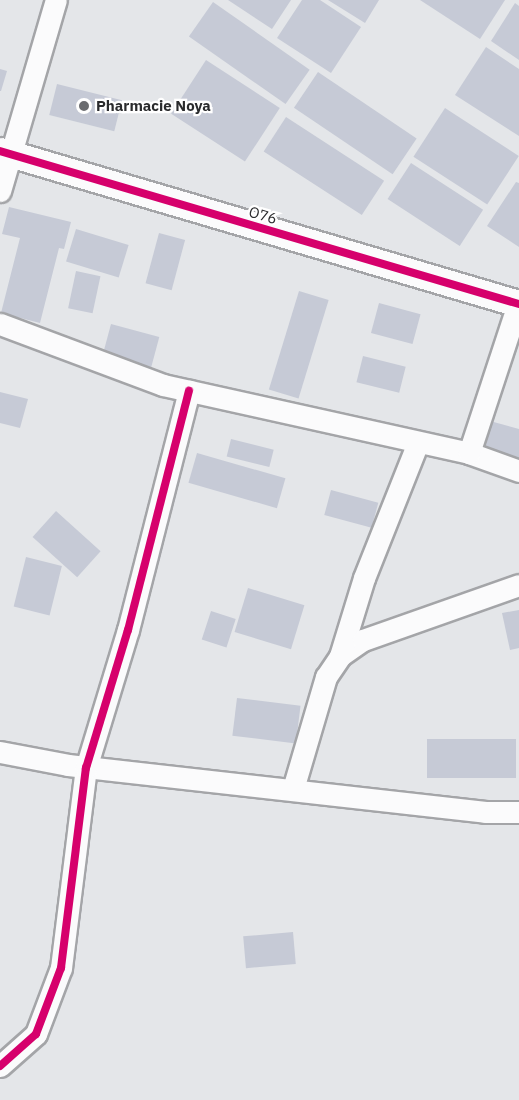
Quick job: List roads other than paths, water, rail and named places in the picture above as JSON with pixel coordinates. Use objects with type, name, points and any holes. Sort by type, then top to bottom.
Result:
[{"type":"street","points":[[0,191],[6,153],[56,0]]},
{"type":"street","name":"O76","points":[[6,153],[519,304]]},
{"type":"street","points":[[469,453],[519,304]]},
{"type":"street","points":[[0,324],[163,386],[469,453],[519,471]]},
{"type":"street","points":[[0,1066],[36,1034],[61,968],[86,768],[128,630],[189,391]]},
{"type":"street","points":[[293,789],[326,677],[340,656],[364,578],[418,442]]},
{"type":"street","points":[[340,656],[363,640],[519,585]]},
{"type":"street","points":[[0,752],[86,768],[293,789],[485,812],[519,812]]},
{"type":"place","name":"Pharmacie Noya","points":[[84,106]]}]
